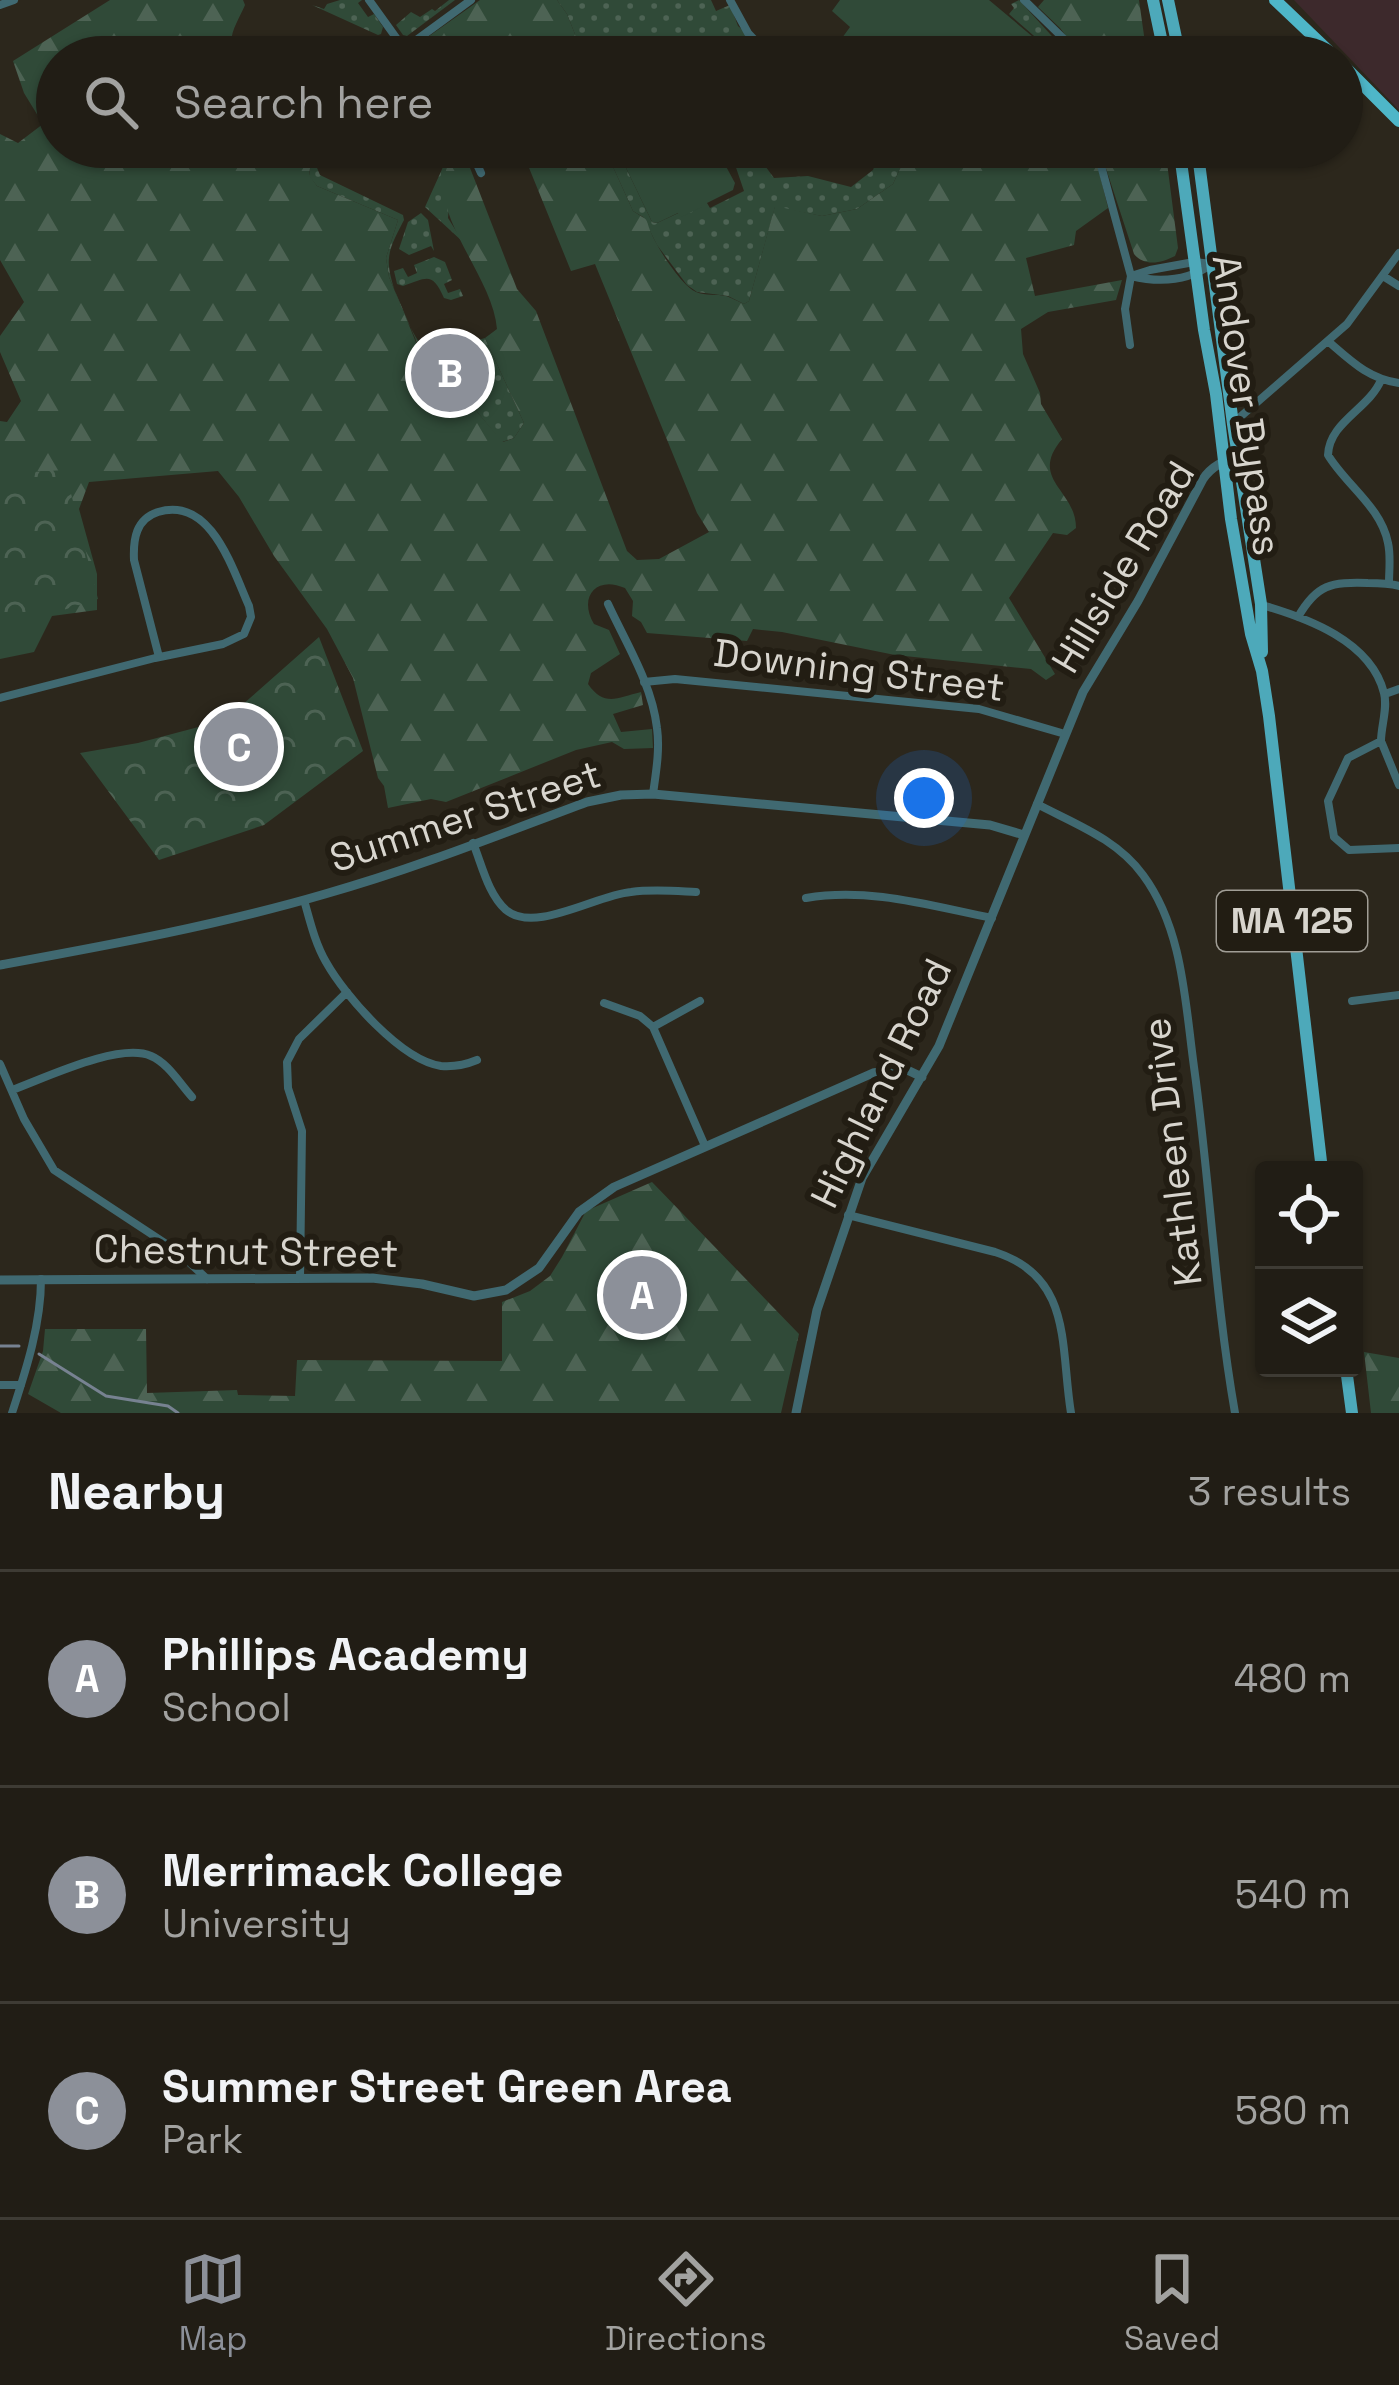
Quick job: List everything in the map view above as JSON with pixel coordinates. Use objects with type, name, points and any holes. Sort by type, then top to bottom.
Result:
[{"type":"highway","points":[[1275,0],[1313,36]]},
{"type":"highway","points":[[1363,85],[1399,121]]},
{"type":"main road","points":[[1153,0],[1161,36]]},
{"type":"main road","points":[[1168,0],[1176,36]]},
{"type":"main road","name":"Andover Bypass","points":[[1182,168],[1195,268],[1231,459],[1251,634],[1262,671]]},
{"type":"main road","name":"Andover Bypass","points":[[1200,168],[1226,426]]},
{"type":"main road","name":"Andover Bypass","points":[[1231,459],[1261,604],[1262,671],[1321,1161]]},
{"type":"main road","points":[[1347,1377],[1352,1413]]},
{"type":"street","points":[[0,5],[14,0]]},
{"type":"street","points":[[369,0],[395,36]]},
{"type":"street","points":[[422,36],[471,0]]},
{"type":"street","points":[[730,0],[751,36]]},
{"type":"street","points":[[1024,0],[1061,36]]},
{"type":"street","points":[[479,168],[481,173]]},
{"type":"street","points":[[1102,168],[1131,276],[1125,309],[1130,345]]},
{"type":"street","points":[[1226,426],[1347,324],[1399,253]]},
{"type":"street","points":[[1131,276],[1212,264]]},
{"type":"street","points":[[1383,276],[1399,286]]},
{"type":"street","points":[[1329,342],[1360,369],[1399,383]]},
{"type":"street","points":[[1298,617],[1308,601],[1331,584],[1394,584],[1390,550],[1376,514],[1328,455],[1335,431],[1375,394],[1381,380]]},
{"type":"street","name":"Hillside Road","points":[[1071,720],[1203,479],[1208,471],[1231,459]]},
{"type":"street","points":[[0,698],[235,640],[244,634],[251,617],[249,606],[210,529],[181,509],[147,516],[133,545],[159,657]]},
{"type":"street","points":[[608,604],[644,682],[658,730],[653,794]]},
{"type":"street","points":[[1261,604],[1343,639],[1371,668],[1385,694],[1381,741],[1399,785]]},
{"type":"street","name":"Downing Street","points":[[644,682],[675,679],[979,709],[1065,734]]},
{"type":"street","points":[[1385,694],[1399,689]]},
{"type":"street","name":"Highland Road","points":[[796,1413],[817,1310],[868,1163],[939,1046],[1071,720]]},
{"type":"street","points":[[1381,741],[1348,758],[1328,801],[1334,837],[1349,850],[1399,848]]},
{"type":"street","name":"Summer Street","points":[[0,965],[304,900],[600,798],[628,794],[990,825],[1024,835]]},
{"type":"street","name":"Kathleen Drive","points":[[1037,805],[1122,852],[1151,886],[1176,945],[1235,1413]]},
{"type":"street","points":[[473,843],[495,897],[520,917],[553,915],[629,892],[696,892]]},
{"type":"street","points":[[806,898],[873,896],[992,918]]},
{"type":"street","points":[[304,900],[324,959],[347,992],[392,1038],[437,1066],[477,1060]]},
{"type":"street","points":[[301,1278],[302,1132],[288,1088],[287,1062],[299,1040],[347,992]]},
{"type":"street","points":[[1352,1001],[1399,995]]},
{"type":"street","points":[[653,1027],[700,1001]]},
{"type":"street","points":[[604,1003],[635,1014],[653,1027],[705,1146]]},
{"type":"street","points":[[13,1090],[104,1058],[135,1053],[156,1058],[191,1097]]},
{"type":"street","points":[[0,1064],[54,1170],[177,1251],[207,1279]]},
{"type":"street","name":"Chestnut Street","points":[[0,1280],[301,1278],[396,1280],[474,1296],[506,1290],[539,1268],[579,1212],[595,1199],[881,1071],[903,1068],[922,1077]]},
{"type":"street","points":[[848,1215],[995,1252],[1039,1276],[1058,1318],[1071,1413]]},
{"type":"street","points":[[12,1413],[29,1360],[40,1280]]},
{"type":"street","points":[[0,1384],[21,1385]]},
{"type":"shaded area","points":[[1294,0],[1399,0],[1399,110],[1363,72],[1363,36],[1328,36]]},
{"type":"green space","points":[[110,0],[243,0],[245,5],[233,36],[53,36]]},
{"type":"green space","points":[[340,0],[362,0],[358,3],[368,17],[374,14],[383,27],[381,34],[312,5],[324,9]]},
{"type":"green space","points":[[455,0],[407,36],[396,25],[411,12],[420,17]]},
{"type":"green space","points":[[480,0],[557,0],[576,36],[429,36]]},
{"type":"green space","points":[[557,0],[711,0],[716,11],[730,5],[738,26],[750,36],[576,36]]},
{"type":"green space","points":[[840,0],[989,0],[1032,36],[843,36],[850,27],[832,11]]},
{"type":"green space","points":[[1019,0],[1052,36],[1034,36],[1009,14],[1014,8],[1011,4]]},
{"type":"green space","points":[[1044,0],[1139,0],[1144,36],[1066,36],[1038,7]]},
{"type":"green space","points":[[36,47],[36,113],[24,93],[13,61]]},
{"type":"green space","points":[[36,129],[36,168],[310,168],[317,186],[398,220],[386,258],[389,277],[420,352],[456,374],[478,413],[503,442],[514,438],[524,423],[485,338],[497,329],[493,310],[444,192],[448,168],[470,168],[517,289],[536,311],[627,551],[637,560],[659,559],[709,532],[697,513],[595,264],[571,271],[529,168],[614,168],[633,211],[647,220],[659,248],[682,280],[696,292],[744,304],[749,301],[775,206],[822,216],[857,209],[893,184],[900,168],[1098,168],[1108,208],[1076,231],[1074,245],[1026,258],[1035,296],[1122,280],[1116,300],[1048,312],[1021,329],[1023,354],[1041,404],[1062,439],[1053,453],[1051,475],[1069,503],[1076,528],[1067,535],[1053,533],[1009,598],[1055,674],[1046,680],[1031,669],[895,655],[753,629],[747,641],[647,633],[632,616],[633,601],[625,588],[606,584],[593,591],[588,605],[594,624],[609,630],[620,654],[591,673],[588,684],[605,698],[641,692],[643,705],[613,714],[621,732],[652,729],[653,748],[624,749],[612,742],[576,750],[446,802],[431,799],[388,808],[353,678],[327,629],[218,471],[89,482],[79,509],[97,574],[97,610],[52,616],[34,652],[0,659],[0,421],[7,422],[21,401],[0,352],[0,336],[24,302],[0,260],[0,134],[18,143]]},
{"type":"green space","points":[[310,168],[317,168],[320,175],[403,215],[389,258],[395,292],[389,277],[386,258],[398,220],[317,186],[309,176]]},
{"type":"green space","points":[[443,168],[452,168],[448,218],[463,242],[425,207]]},
{"type":"green space","points":[[614,168],[626,168],[652,222],[657,223],[700,203],[710,208],[744,191],[736,168],[767,168],[774,178],[808,176],[851,187],[874,168],[900,168],[893,184],[857,209],[822,216],[775,207],[749,301],[744,304],[687,285],[643,217],[633,211]]},
{"type":"green space","points":[[626,168],[727,168],[735,183],[733,190],[681,217],[678,213],[652,222]]},
{"type":"green space","points":[[1106,168],[1168,168],[1178,248],[1175,256],[1153,262],[1134,254]]},
{"type":"green space","points":[[421,213],[428,220],[434,251],[431,246],[409,255],[399,249],[408,222]]},
{"type":"green space","points":[[434,257],[445,262],[452,280],[444,284],[448,293],[460,289],[463,296],[444,298],[428,279],[397,284],[394,271],[403,268],[408,277],[417,273],[414,265]]},
{"type":"green space","points":[[410,326],[422,345],[437,352],[485,338],[524,423],[514,438],[502,442],[478,413],[456,374],[421,352]]},
{"type":"green space","points":[[65,470],[98,599],[0,630],[0,474]]},
{"type":"green space","points":[[319,637],[363,751],[264,825],[159,860],[80,753],[225,720]]},
{"type":"green space","points":[[652,1182],[799,1334],[781,1413],[61,1413],[28,1394],[43,1351],[45,1329],[146,1329],[147,1393],[237,1390],[238,1395],[295,1396],[297,1360],[502,1361],[502,1302],[530,1291],[550,1276],[586,1211]]},
{"type":"green space","points":[[1364,1352],[1399,1358],[1399,1413],[1371,1413]]},
{"type":"waterway","points":[[0,1346],[19,1346]]},
{"type":"waterway","points":[[39,1354],[106,1396],[168,1406],[178,1413]]},
{"type":"place","name":"Merrimack College","points":[[450,373]]},
{"type":"place","name":"Summer Street Green Area","points":[[239,747]]},
{"type":"place","name":"Phillips Academy","points":[[642,1295]]}]
